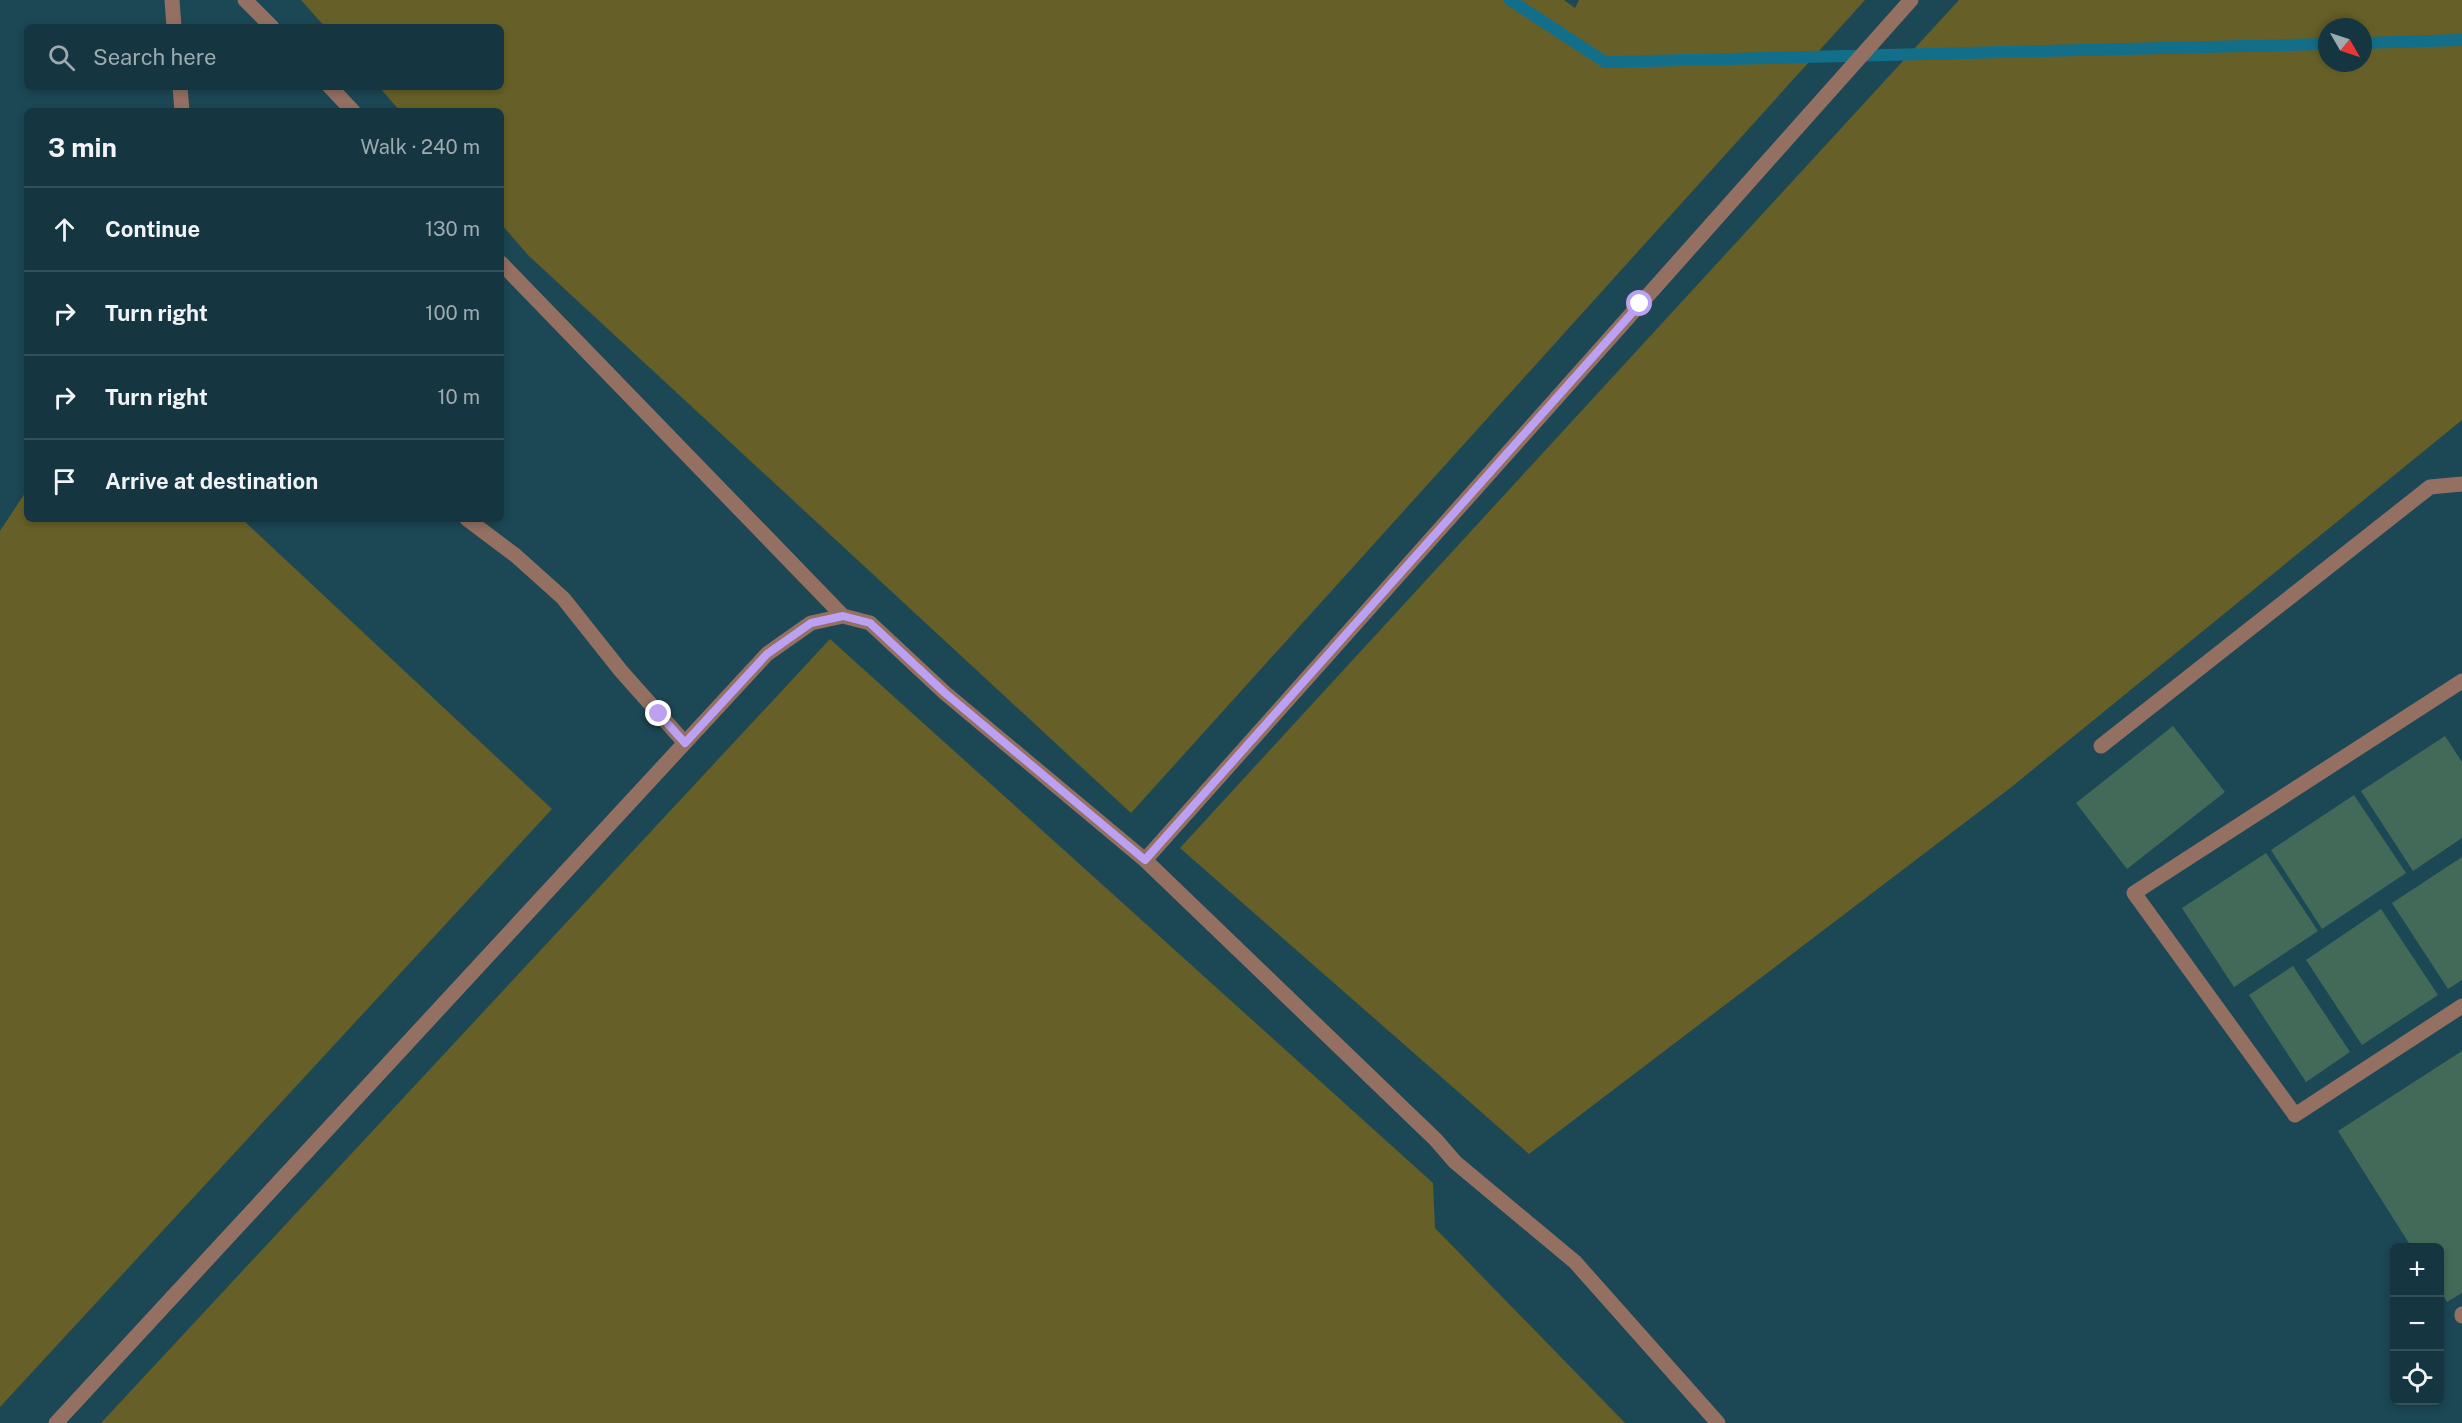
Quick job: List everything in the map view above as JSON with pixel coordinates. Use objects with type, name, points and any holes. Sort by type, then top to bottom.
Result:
[{"type":"street","points":[[172,0],[174,24]]},
{"type":"street","points":[[245,0],[269,24]]},
{"type":"street","points":[[1145,860],[1911,0]]},
{"type":"street","points":[[180,90],[182,108]]},
{"type":"street","points":[[333,90],[350,108]]},
{"type":"street","points":[[504,266],[843,616]]},
{"type":"street","points":[[2101,746],[2430,487],[2462,484]]},
{"type":"street","points":[[471,522],[516,555],[562,598],[621,671],[685,743]]},
{"type":"street","points":[[56,1423],[767,654],[811,623],[843,616],[870,623],[945,693],[1145,860],[1436,1140],[1455,1162],[1575,1262],[1718,1423]]},
{"type":"street","points":[[2462,681],[2134,892],[2295,1115],[2462,1006]]},
{"type":"shaded area","points":[[301,0],[1564,0],[1575,8],[1579,0],[1865,0],[1131,813],[529,256],[504,227],[504,108],[397,108],[382,90],[504,90],[504,24],[322,24]]},
{"type":"shaded area","points":[[1959,0],[2462,0],[2462,420],[2009,789],[1529,1154],[1180,848]]},
{"type":"shaded area","points":[[24,495],[24,522],[245,522],[552,809],[0,1407],[0,531]]},
{"type":"shaded area","points":[[830,639],[1433,1183],[1435,1228],[1625,1423],[101,1423]]},
{"type":"building","points":[[2173,726],[2225,792],[2127,869],[2076,803]]},
{"type":"building","points":[[2445,736],[2462,762],[2462,838],[2413,871],[2361,791]]},
{"type":"building","points":[[2354,795],[2406,873],[2322,929],[2271,850]]},
{"type":"building","points":[[2266,853],[2318,931],[2234,987],[2182,908]]},
{"type":"building","points":[[2462,857],[2462,980],[2448,989],[2392,903]]},
{"type":"building","points":[[2381,909],[2438,995],[2362,1045],[2306,960]]},
{"type":"building","points":[[2293,966],[2350,1052],[2306,1082],[2249,995]]},
{"type":"building","points":[[2462,1051],[2462,1293],[2447,1302],[2444,1297],[2444,1243],[2409,1243],[2338,1131]]},
{"type":"waterway","points":[[1510,0],[1605,62],[2318,44]]},
{"type":"waterway","points":[[2372,43],[2462,40]]},
{"type":"route","points":[[659,714],[685,743],[767,654],[811,623],[843,616],[870,623],[945,693],[1145,860],[1640,304]]}]
